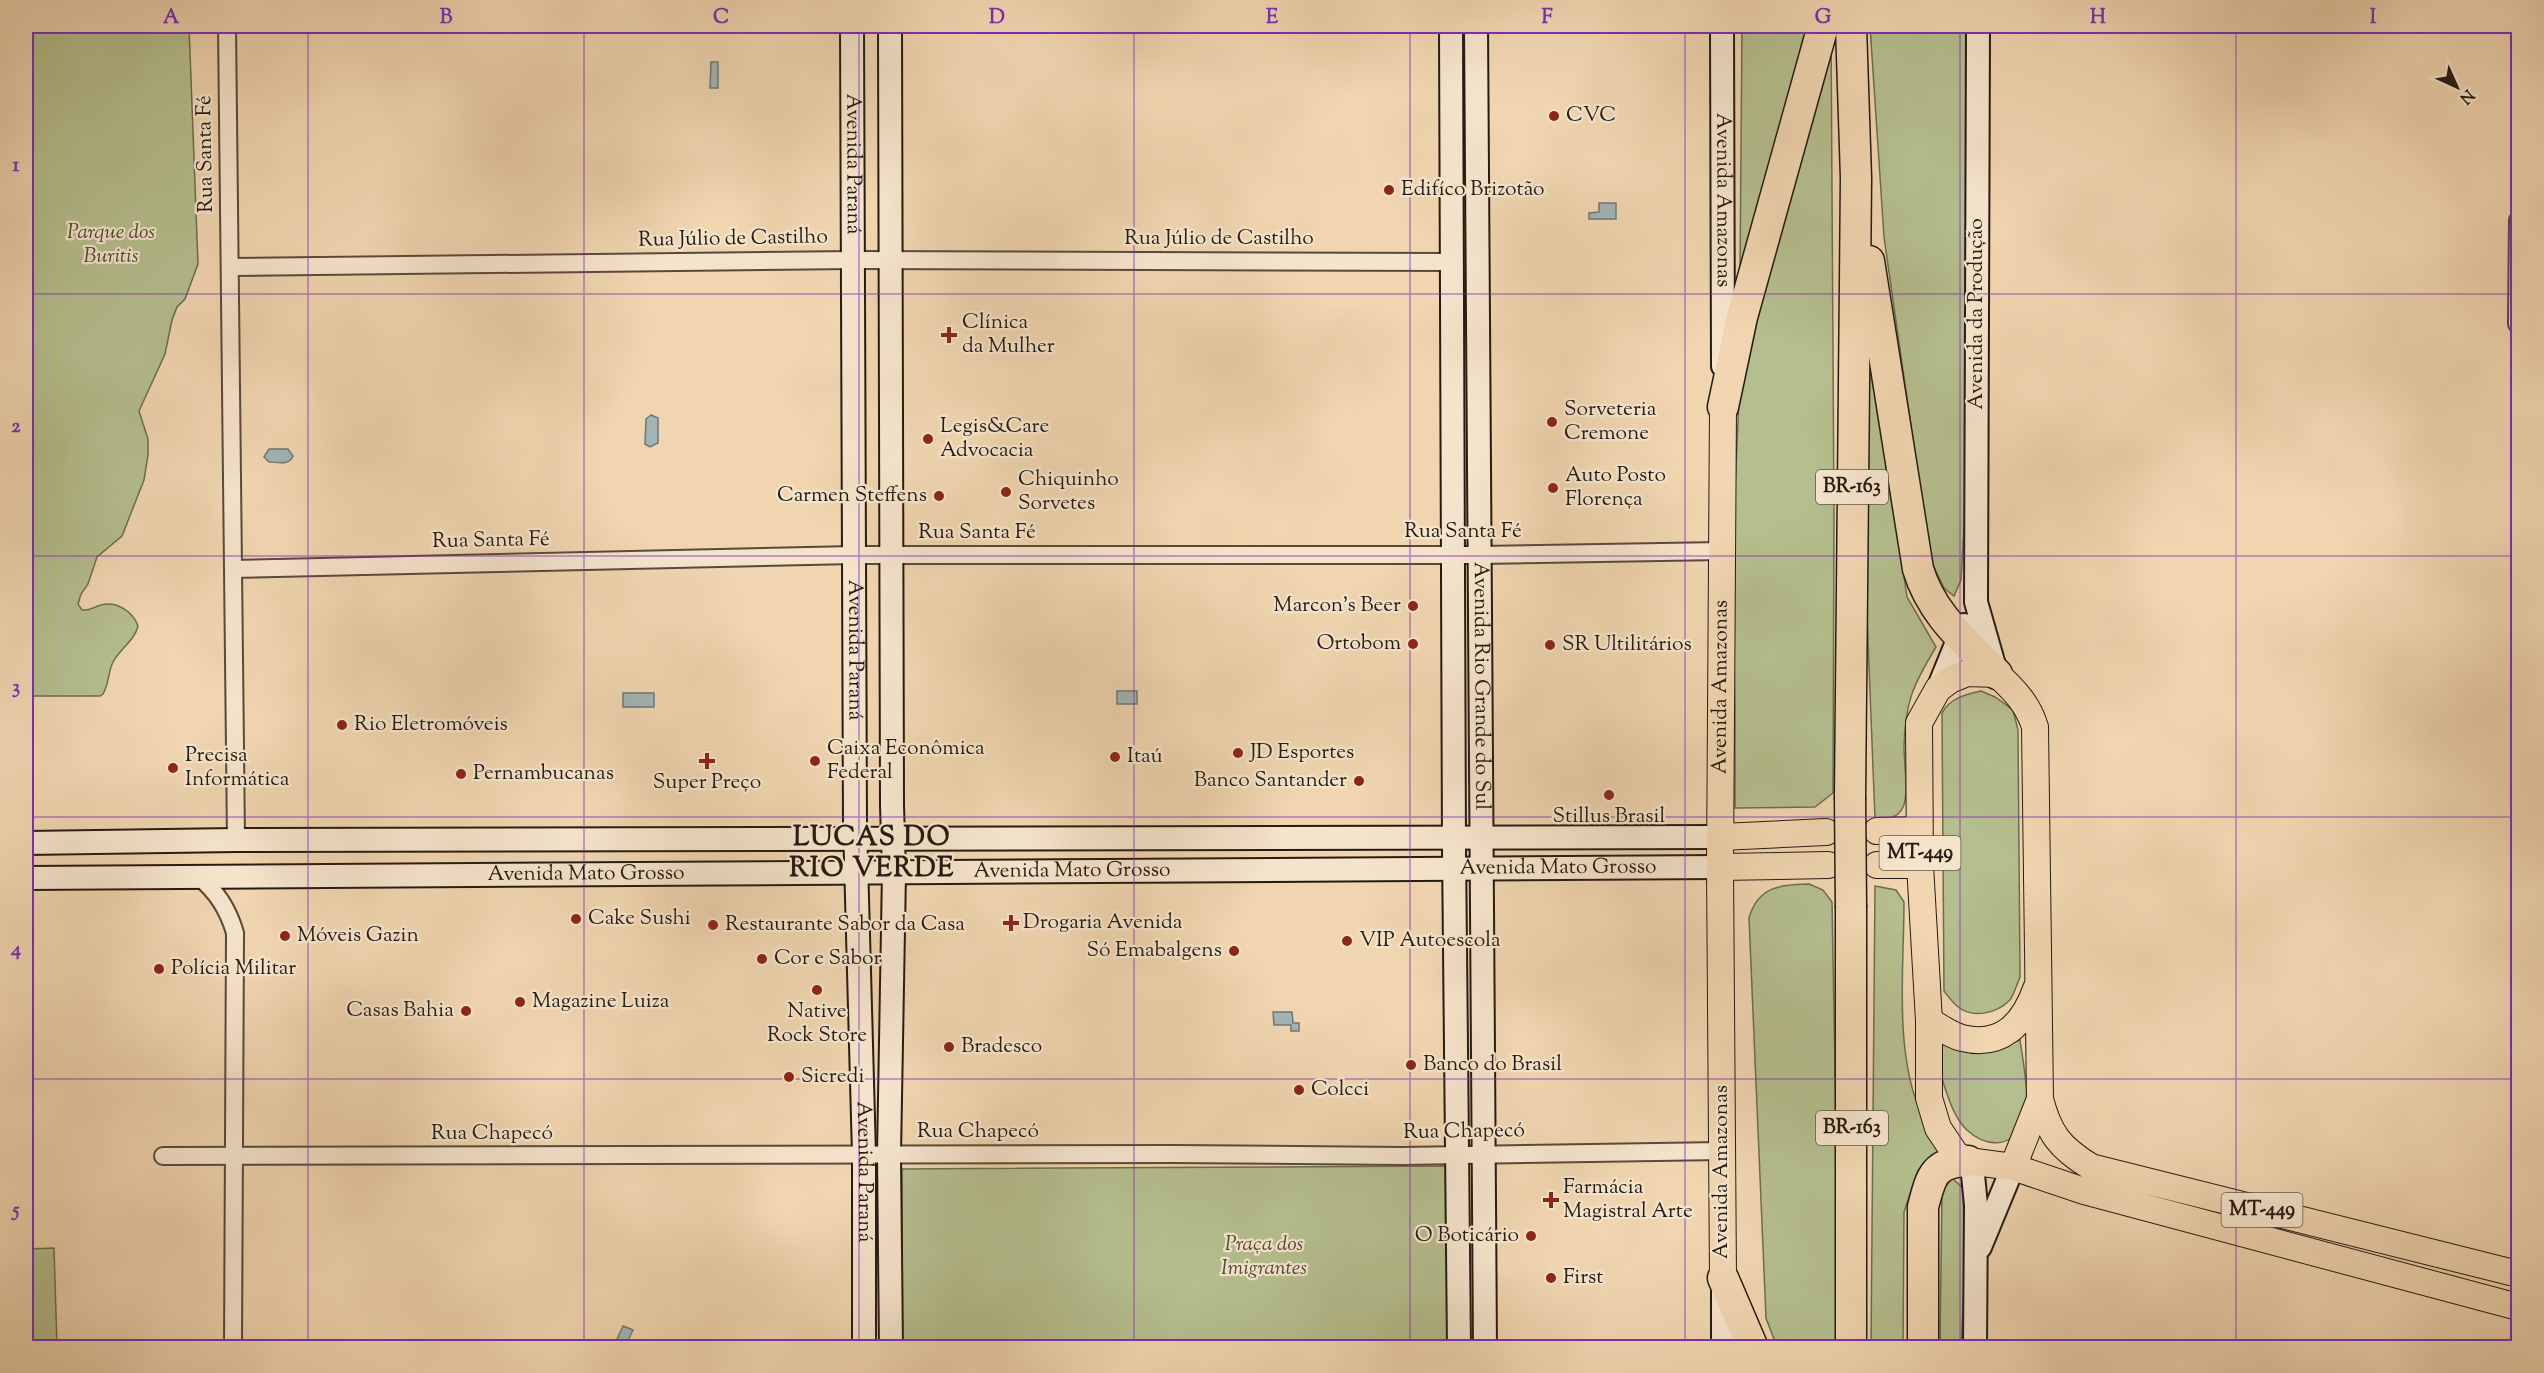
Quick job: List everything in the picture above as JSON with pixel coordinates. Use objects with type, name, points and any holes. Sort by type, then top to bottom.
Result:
[{"type":"highway","points":[[1723,407],[1742,317],[1823,26]]},
{"type":"highway","name":"BR-163","points":[[1851,26],[1856,178],[1850,797],[1851,1347]]},
{"type":"highway","points":[[1856,178],[1918,569],[1930,600],[1959,636],[1997,674]]},
{"type":"highway","points":[[1923,1347],[1923,1207],[1929,1185],[1940,1166],[1951,1162],[1968,1161]]},
{"type":"highway","points":[[1723,1278],[1753,1347]]},
{"type":"main road","name":"Avenida Amazonas","points":[[1723,407],[1720,867],[1723,1278]]},
{"type":"main road","points":[[1938,689],[1950,680],[1966,673],[1997,674]]},
{"type":"main road","name":"MT-449","points":[[1997,674],[2020,697],[2030,712],[2035,728],[2040,1100],[2055,1138],[2072,1155],[2091,1167],[2518,1274]]},
{"type":"main road","name":"MT-449","points":[[1938,689],[1919,723],[1920,865],[1929,1020],[1929,1098],[1938,1128],[1956,1155],[1968,1161],[2013,1167],[2084,1191],[2518,1306]]},
{"type":"main road","points":[[1877,831],[1919,830]]},
{"type":"main road","name":"Avenida Mato Grosso","points":[[1721,837],[1826,832]]},
{"type":"main road","name":"Avenida Mato Grosso","points":[[1720,867],[1828,865]]},
{"type":"main road","points":[[1876,865],[1920,865]]},
{"type":"main road","points":[[1929,1020],[1961,1038],[1992,1039],[2016,1026],[2028,1011],[2038,983]]},
{"type":"main road","points":[[2013,1167],[2040,1100]]},
{"type":"street","name":"Rua Santa Fé","points":[[227,26],[236,840]]},
{"type":"street","name":"Avenida Paraná","points":[[852,26],[855,839],[864,1155],[864,1347]]},
{"type":"street","name":"Avenida Paraná","points":[[890,26],[894,872],[889,1155],[891,1347]]},
{"type":"street","name":"Avenida Rio Grande do Sul","points":[[1451,26],[1454,868],[1460,1347]]},
{"type":"street","name":"Avenida Rio Grande do Sul","points":[[1476,26],[1485,1347]]},
{"type":"street","name":"Avenida Amazonas","points":[[1722,26],[1723,407]]},
{"type":"street","name":"Avenida da Produção","points":[[1978,26],[1976,602],[1997,674]]},
{"type":"street","points":[[2518,220],[2518,324]]},
{"type":"street","name":"Rua Júlio de Castilho","points":[[230,267],[853,260],[891,262],[1453,262]]},
{"type":"street","name":"Rua Santa Fé","points":[[233,569],[854,555],[1478,555],[1722,550]]},
{"type":"street","name":"Avenida da Produção","points":[[1938,689],[1959,636],[1976,602]]},
{"type":"street","name":"Avenida Mato Grosso","points":[[26,843],[236,840],[1721,837]]},
{"type":"street","name":"Avenida Mato Grosso","points":[[26,878],[1720,867]]},
{"type":"street","points":[[198,876],[211,887],[225,906],[235,933],[233,1347]]},
{"type":"street","name":"Rua Chapecó","points":[[163,1156],[1484,1155],[1722,1151]]},
{"type":"street","points":[[1968,1161],[1976,1194],[1975,1347]]},
{"type":"street","points":[[1975,1257],[2013,1167]]},
{"type":"street","name":"Avenida Amazonas","points":[[1723,1278],[1723,1347]]},
{"type":"green space","name":"Parque dos Buritis","points":[[26,26],[189,26],[198,264],[185,299],[177,307],[165,354],[139,411],[148,439],[144,480],[122,536],[97,557],[78,604],[82,610],[107,604],[118,606],[132,616],[138,626],[134,636],[113,662],[105,690],[100,696],[26,696]]},
{"type":"green space","points":[[1742,26],[1831,26],[1833,793],[1815,807],[1735,808],[1732,556],[1739,399]]},
{"type":"green space","points":[[1870,26],[1967,26],[1967,478],[1961,580],[1954,596],[1944,588],[1930,559],[1884,237]]},
{"type":"green space","points":[[1852,231],[1907,597],[1936,647],[1921,672],[1908,706],[1904,747],[1905,802],[1898,814],[1883,819],[1875,819]]},
{"type":"green space","points":[[1981,691],[1995,697],[2013,710],[2018,730],[2020,977],[2010,1000],[1998,1009],[1977,1014],[1957,1006],[1944,991],[1942,713],[1953,701]]},
{"type":"green space","points":[[1809,884],[1823,890],[1832,902],[1840,1347],[1777,1347],[1766,1318],[1749,918],[1753,907],[1764,893],[1789,885]]},
{"type":"green space","points":[[1875,886],[1896,890],[1904,902],[1902,1004],[1906,1055],[1917,1103],[1940,1153],[1918,1170],[1904,1212],[1903,1347],[1871,1348]]},
{"type":"green space","points":[[2020,1040],[2027,1096],[2025,1118],[2016,1134],[2009,1139],[1996,1143],[1988,1142],[1963,1126],[1950,1103],[1941,1075],[1942,1043],[1981,1049]]},
{"type":"green space","name":"Praça dos Imigrantes","points":[[1448,1166],[1450,1347],[902,1347],[902,1169]]},
{"type":"green space","points":[[1952,1178],[1963,1188],[1965,1267],[1961,1347],[1940,1348],[1942,1191]]},
{"type":"green space","points":[[54,1248],[57,1347],[26,1347],[26,1249]]},
{"type":"shaded area","points":[[711,62],[718,62],[718,88],[710,88]]},
{"type":"shaded area","points":[[1599,203],[1616,203],[1616,219],[1589,219],[1589,213],[1599,212]]},
{"type":"shaded area","points":[[651,415],[658,418],[658,443],[650,447],[645,444],[646,419]]},
{"type":"shaded area","points":[[269,449],[288,449],[293,456],[286,462],[269,462],[264,457]]},
{"type":"shaded area","points":[[1117,691],[1137,691],[1137,704],[1117,704]]},
{"type":"shaded area","points":[[623,693],[654,693],[654,707],[623,707]]},
{"type":"shaded area","points":[[1273,1012],[1292,1012],[1293,1023],[1299,1023],[1299,1031],[1291,1031],[1291,1025],[1274,1025]]},
{"type":"shaded area","points":[[623,1326],[633,1330],[625,1347],[614,1346]]},
{"type":"place","name":"CVC","points":[[1554,116]]},
{"type":"place","name":"Edifíco Brizotão","points":[[1389,190]]},
{"type":"place","name":"Clínica da Mulher","points":[[949,335]]},
{"type":"place","name":"Sorveteria Cremone","points":[[1552,422]]},
{"type":"place","name":"Legis&Care Advocacia","points":[[928,439]]},
{"type":"place","name":"Auto Posto Florença","points":[[1553,488]]},
{"type":"place","name":"Chiquinho Sorvetes","points":[[1006,492]]},
{"type":"place","name":"Carmen Steffens","points":[[939,496]]},
{"type":"place","name":"Marcon's Beer","points":[[1413,606]]},
{"type":"place","name":"Ortobom","points":[[1413,644]]},
{"type":"place","name":"SR Ultilitários","points":[[1550,645]]},
{"type":"place","name":"Rio Eletromóveis","points":[[342,725]]},
{"type":"place","name":"JD Esportes","points":[[1238,753]]},
{"type":"place","name":"Itaú","points":[[1115,757]]},
{"type":"place","name":"Super Preço","points":[[707,761]]},
{"type":"place","name":"Caixa Econômica Federal","points":[[815,761]]},
{"type":"place","name":"Precisa Informática","points":[[173,768]]},
{"type":"place","name":"Pernambucanas","points":[[461,774]]},
{"type":"place","name":"Banco Santander","points":[[1359,781]]},
{"type":"place","name":"Stillus Brasil","points":[[1609,795]]},
{"type":"place","name":"Cake Sushi","points":[[576,919]]},
{"type":"place","name":"Drogaria Avenida","points":[[1011,923]]},
{"type":"place","name":"Restaurante Sabor da Casa","points":[[713,925]]},
{"type":"place","name":"Móveis Gazin","points":[[285,936]]},
{"type":"place","name":"VIP Autoescola","points":[[1347,941]]},
{"type":"place","name":"Só Emabalgens","points":[[1234,951]]},
{"type":"place","name":"Cor e Sabor","points":[[762,959]]},
{"type":"place","name":"Polícia Militar","points":[[159,969]]},
{"type":"place","name":"Native Rock Store","points":[[817,990]]},
{"type":"place","name":"Magazine Luiza","points":[[520,1002]]},
{"type":"place","name":"Casas Bahia","points":[[466,1011]]},
{"type":"place","name":"Bradesco","points":[[949,1047]]},
{"type":"place","name":"Banco do Brasil","points":[[1411,1065]]},
{"type":"place","name":"Sicredi","points":[[789,1077]]},
{"type":"place","name":"Colcci","points":[[1299,1090]]},
{"type":"place","name":"Farmácia Magistral Arte","points":[[1551,1200]]},
{"type":"place","name":"O Boticário","points":[[1531,1236]]},
{"type":"place","name":"First","points":[[1551,1278]]},
{"type":"district","name":"LUCAS DO RIO VERDE","points":[[872,854]]}]
